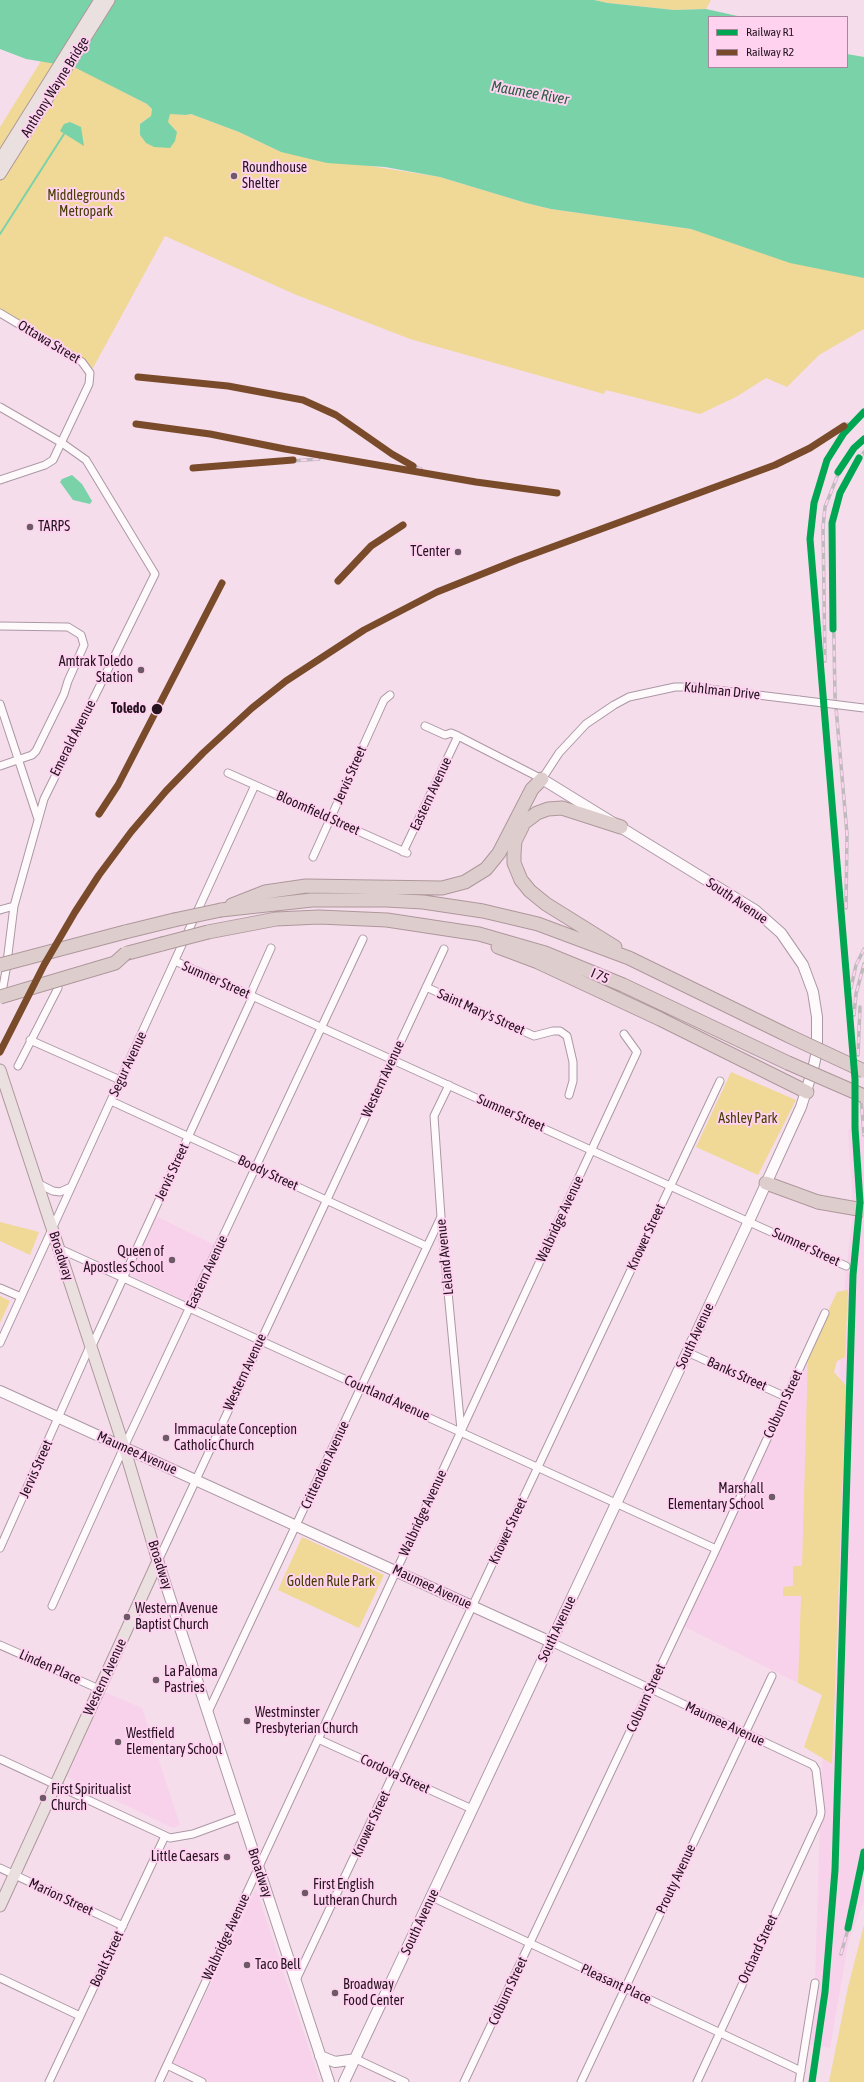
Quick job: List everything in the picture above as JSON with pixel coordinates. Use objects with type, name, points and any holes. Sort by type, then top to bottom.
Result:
[{"type":"highway","points":[[542,779],[540,793],[515,841],[514,863],[521,880],[530,891],[546,904],[601,937],[629,958]]},
{"type":"highway","points":[[221,910],[265,892],[306,886],[442,888],[465,882],[486,869],[499,853],[532,789],[542,779]]},
{"type":"highway","points":[[525,822],[537,813],[548,809],[562,808],[621,827]]},
{"type":"highway","name":"I 75","points":[[0,964],[174,920],[221,910],[312,900],[386,900],[423,902],[483,911],[538,924],[629,958],[864,1071]]},
{"type":"highway","name":"I 75","points":[[0,988],[208,932],[276,919],[319,917],[399,921],[478,934],[545,953],[623,985],[788,1063],[864,1096]]},
{"type":"highway","points":[[399,921],[473,939],[538,962],[708,1042],[807,1092]]},
{"type":"highway","points":[[0,998],[115,964],[127,953]]},
{"type":"highway","points":[[766,1183],[818,1202],[864,1210]]},
{"type":"main road","name":"Anthony Wayne Bridge","points":[[0,160],[100,0]]},
{"type":"main road","name":"Anthony Wayne Bridge","points":[[0,174],[109,0]]},
{"type":"main road","name":"Broadway","points":[[0,1070],[124,1446],[158,1561]]},
{"type":"main road","name":"Western Avenue","points":[[0,1906],[158,1561]]},
{"type":"street","name":"Ottawa Street","points":[[0,313],[82,362],[89,369],[89,384],[62,443]]},
{"type":"street","points":[[0,407],[62,443],[53,460],[45,465],[0,480]]},
{"type":"street","name":"Emerald Avenue","points":[[0,998],[5,983],[14,906],[38,819],[50,783],[155,574],[91,466],[86,460],[62,443]]},
{"type":"street","points":[[0,626],[68,627],[78,632],[84,641],[83,650],[39,746],[32,755],[0,766]]},
{"type":"street","name":"Kuhlman Drive","points":[[542,779],[559,753],[586,724],[614,705],[629,697],[675,687],[692,687],[864,708]]},
{"type":"street","name":"Jervis Street","points":[[313,857],[384,700],[390,695]]},
{"type":"street","points":[[0,704],[38,819]]},
{"type":"street","name":"South Avenue","points":[[344,2082],[749,1221],[807,1092],[817,1050],[817,1016],[809,978],[792,947],[781,933],[755,910],[542,779],[454,734],[445,735],[425,726]]},
{"type":"street","name":"Eastern Avenue","points":[[405,852],[454,734]]},
{"type":"street","name":"Bloomfield Street","points":[[228,773],[405,852]]},
{"type":"street","name":"Segur Avenue","points":[[0,1343],[254,785]]},
{"type":"street","points":[[0,910],[14,906]]},
{"type":"street","name":"Eastern Avenue","points":[[52,1606],[124,1446],[362,939]]},
{"type":"street","name":"Jervis Street","points":[[0,1548],[58,1417],[189,1137],[271,948]]},
{"type":"street","name":"Western Avenue","points":[[158,1561],[444,949]]},
{"type":"street","name":"Sumner Street","points":[[175,961],[846,1266]]},
{"type":"street","name":"Saint Mary's Street","points":[[426,987],[534,1036],[553,1031],[560,1031],[567,1036],[574,1062],[573,1081],[569,1095]]},
{"type":"street","points":[[18,1066],[58,988]]},
{"type":"street","name":"Walbridge Avenue","points":[[159,2082],[637,1052],[624,1034]]},
{"type":"street","points":[[30,1040],[120,1080]]},
{"type":"street","name":"Knower Street","points":[[296,1980],[720,1081]]},
{"type":"street","name":"Leland Avenue","points":[[449,1085],[434,1116],[441,1217],[461,1432]]},
{"type":"street","name":"Boody Street","points":[[110,1101],[426,1246]]},
{"type":"street","points":[[37,1182],[53,1191],[60,1192],[71,1187]]},
{"type":"street","name":"Crittenden Avenue","points":[[208,1712],[426,1246],[441,1217]]},
{"type":"street","name":"Courtland Avenue","points":[[58,1248],[716,1549]]},
{"type":"street","points":[[0,1288],[21,1297]]},
{"type":"street","name":"Colburn Street","points":[[464,2082],[651,1688],[825,1313]]},
{"type":"street","name":"Banks Street","points":[[687,1352],[786,1397]]},
{"type":"street","name":"Maumee Avenue","points":[[0,1390],[651,1688],[813,1766],[816,1770],[819,1781],[820,1817]]},
{"type":"street","name":"Broadway","points":[[158,1561],[329,2082]]},
{"type":"street","name":"Linden Place","points":[[0,1645],[99,1689]]},
{"type":"street","name":"Prouty Avenue","points":[[581,2082],[772,1676]]},
{"type":"street","name":"Cordova Street","points":[[318,1739],[472,1809]]},
{"type":"street","points":[[0,1759],[165,1836],[174,1838],[193,1834],[242,1816]]},
{"type":"street","name":"Orchard Street","points":[[697,2082],[820,1817]]},
{"type":"street","name":"Boalt Street","points":[[49,2082],[165,1836]]},
{"type":"street","name":"Marion Street","points":[[0,1868],[123,1926]]},
{"type":"street","name":"Pleasant Place","points":[[432,1897],[801,2071]]},
{"type":"street","points":[[0,1978],[80,2016]]},
{"type":"street","points":[[799,2082],[815,1984]]},
{"type":"street","points":[[320,2056],[335,2062],[356,2059],[405,2082]]},
{"type":"street","points":[[167,2065],[202,2082]]},
{"type":"shaded area","points":[[864,1124],[864,1901],[849,1939],[830,2048],[805,2044],[815,1983],[820,1817],[843,1299],[853,1208],[848,1130]]},
{"type":"shaded area","name":"Queen of Apostles School","points":[[156,1216],[215,1245],[188,1302],[130,1275]]},
{"type":"shaded area","name":"Marshall Elementary School","points":[[809,1350],[801,1596],[798,1683],[681,1625]]},
{"type":"shaded area","name":"Westfield Elementary School","points":[[105,1692],[142,1708],[180,1825],[173,1828],[67,1777]]},
{"type":"shaded area","points":[[256,1889],[320,2082],[208,2082],[172,2065]]},
{"type":"green space","points":[[594,0],[711,0],[706,9],[674,10],[608,3]]},
{"type":"green space","name":"Middlegrounds Metropark","points":[[41,61],[74,66],[147,104],[152,109],[151,116],[140,124],[177,132],[167,122],[170,113],[186,115],[191,114],[239,132],[281,152],[440,177],[551,209],[691,229],[864,278],[864,329],[819,355],[787,387],[766,378],[736,397],[700,414],[606,390],[604,394],[410,339],[294,294],[165,236],[93,368],[0,313],[0,127]]},
{"type":"green space","name":"Ashley Park","points":[[731,1072],[796,1100],[758,1175],[696,1147]]},
{"type":"green space","points":[[0,1222],[39,1232],[30,1255],[0,1241]]},
{"type":"green space","points":[[848,1290],[845,1357],[837,1361],[834,1372],[846,1386],[832,1764],[804,1747],[822,1695],[798,1683],[801,1596],[783,1596],[783,1587],[793,1586],[793,1566],[802,1566],[808,1354],[837,1292]]},
{"type":"green space","points":[[0,1296],[10,1301],[0,1323]]},
{"type":"green space","name":"Golden Rule Park","points":[[302,1537],[384,1575],[359,1628],[278,1590]]},
{"type":"green space","points":[[864,1925],[864,2082],[829,2082],[848,1987]]},
{"type":"water","name":"Maumee River","points":[[0,0],[594,0],[608,3],[674,10],[706,9],[738,16],[708,16],[708,68],[848,68],[848,54],[864,57],[864,278],[790,263],[691,229],[551,209],[440,177],[385,167],[327,163],[281,152],[239,132],[191,114],[170,114],[168,122],[177,132],[175,141],[170,148],[154,147],[146,143],[140,135],[140,124],[151,116],[152,109],[147,104],[74,67],[26,59],[0,49]]},
{"type":"water","points":[[70,122],[81,127],[84,146],[60,131],[64,124]]},
{"type":"water","points":[[72,475],[82,484],[92,501],[90,504],[73,500],[60,482],[62,479]]},
{"type":"waterway","points":[[0,234],[64,134]]},
{"type":"railway","points":[[138,377],[228,386],[303,400],[336,415],[401,460],[421,469]]},
{"type":"railway","points":[[812,2082],[825,1992],[835,1870],[853,1275],[860,1202],[855,1128],[855,1079],[810,539],[814,503],[827,460],[844,433],[864,412]]},
{"type":"railway","points":[[136,424],[210,434],[285,449],[476,482],[557,493]]},
{"type":"railway","points":[[0,1052],[44,965],[75,912],[99,875],[131,832],[166,791],[203,753],[252,708],[286,681],[364,630],[437,592],[517,560],[775,465],[810,448],[847,424]]},
{"type":"railway","points":[[825,661],[823,527],[825,507],[839,472],[854,448],[864,439]]},
{"type":"railway","points":[[846,908],[847,834],[835,696],[832,523],[840,493],[852,468],[864,452]]},
{"type":"railway","points":[[193,468],[319,459]]},
{"type":"railway","points":[[338,581],[371,546],[403,525]]},
{"type":"railway","points":[[99,814],[118,785],[222,583]]},
{"type":"railway","points":[[851,988],[856,965],[864,949]]},
{"type":"railway","points":[[854,1015],[856,994],[864,964]]},
{"type":"railway","points":[[858,1055],[860,1007]]},
{"type":"railway","points":[[861,1097],[864,1135]]},
{"type":"railway","points":[[848,1928],[864,1852]]},
{"type":"railway","points":[[841,1954],[850,1922]]},
{"type":"rail line","name":"R2","points":[[138,377],[228,386],[303,400],[336,415],[392,454],[413,466]]},
{"type":"rail line","name":"R1","points":[[812,2082],[825,1992],[835,1870],[853,1275],[860,1202],[855,1128],[855,1079],[810,539],[814,503],[827,460],[844,433],[864,412]]},
{"type":"rail line","name":"R2","points":[[136,424],[210,434],[285,449],[476,482],[557,493]]},
{"type":"rail line","name":"R2","points":[[0,1052],[44,965],[75,912],[99,875],[131,832],[166,791],[203,753],[252,708],[286,681],[364,630],[437,592],[517,560],[775,465],[810,448],[844,426]]},
{"type":"rail line","name":"R1","points":[[838,472],[854,448],[864,439]]},
{"type":"rail line","name":"R1","points":[[833,629],[832,523],[840,493],[859,458]]},
{"type":"rail line","name":"R2","points":[[193,468],[293,460]]},
{"type":"rail line","name":"R2","points":[[338,581],[371,546],[403,525]]},
{"type":"rail line","name":"R2","points":[[99,814],[118,785],[222,583]]},
{"type":"rail line","name":"R1","points":[[848,1928],[864,1852]]},
{"type":"place","name":"Roundhouse Shelter","points":[[234,176]]},
{"type":"place","name":"TARPS","points":[[30,527]]},
{"type":"place","name":"TCenter","points":[[458,552]]},
{"type":"place","name":"Amtrak Toledo Station","points":[[141,670]]},
{"type":"place","name":"Toledo","points":[[157,709]]},
{"type":"place","name":"Queen of Apostles School","points":[[172,1260]]},
{"type":"place","name":"Immaculate Conception Catholic Church","points":[[166,1438]]},
{"type":"place","name":"Marshall Elementary School","points":[[772,1497]]},
{"type":"place","name":"Western Avenue Baptist Church","points":[[127,1617]]},
{"type":"place","name":"La Paloma Pastries","points":[[156,1680]]},
{"type":"place","name":"Westminster Presbyterian Church","points":[[247,1721]]},
{"type":"place","name":"Westfield Elementary School","points":[[118,1742]]},
{"type":"place","name":"First Spiritualist Church","points":[[43,1798]]},
{"type":"place","name":"Little Caesars","points":[[227,1857]]},
{"type":"place","name":"First English Lutheran Church","points":[[305,1893]]},
{"type":"place","name":"Taco Bell","points":[[247,1965]]},
{"type":"place","name":"Broadway Food Center","points":[[335,1993]]}]
